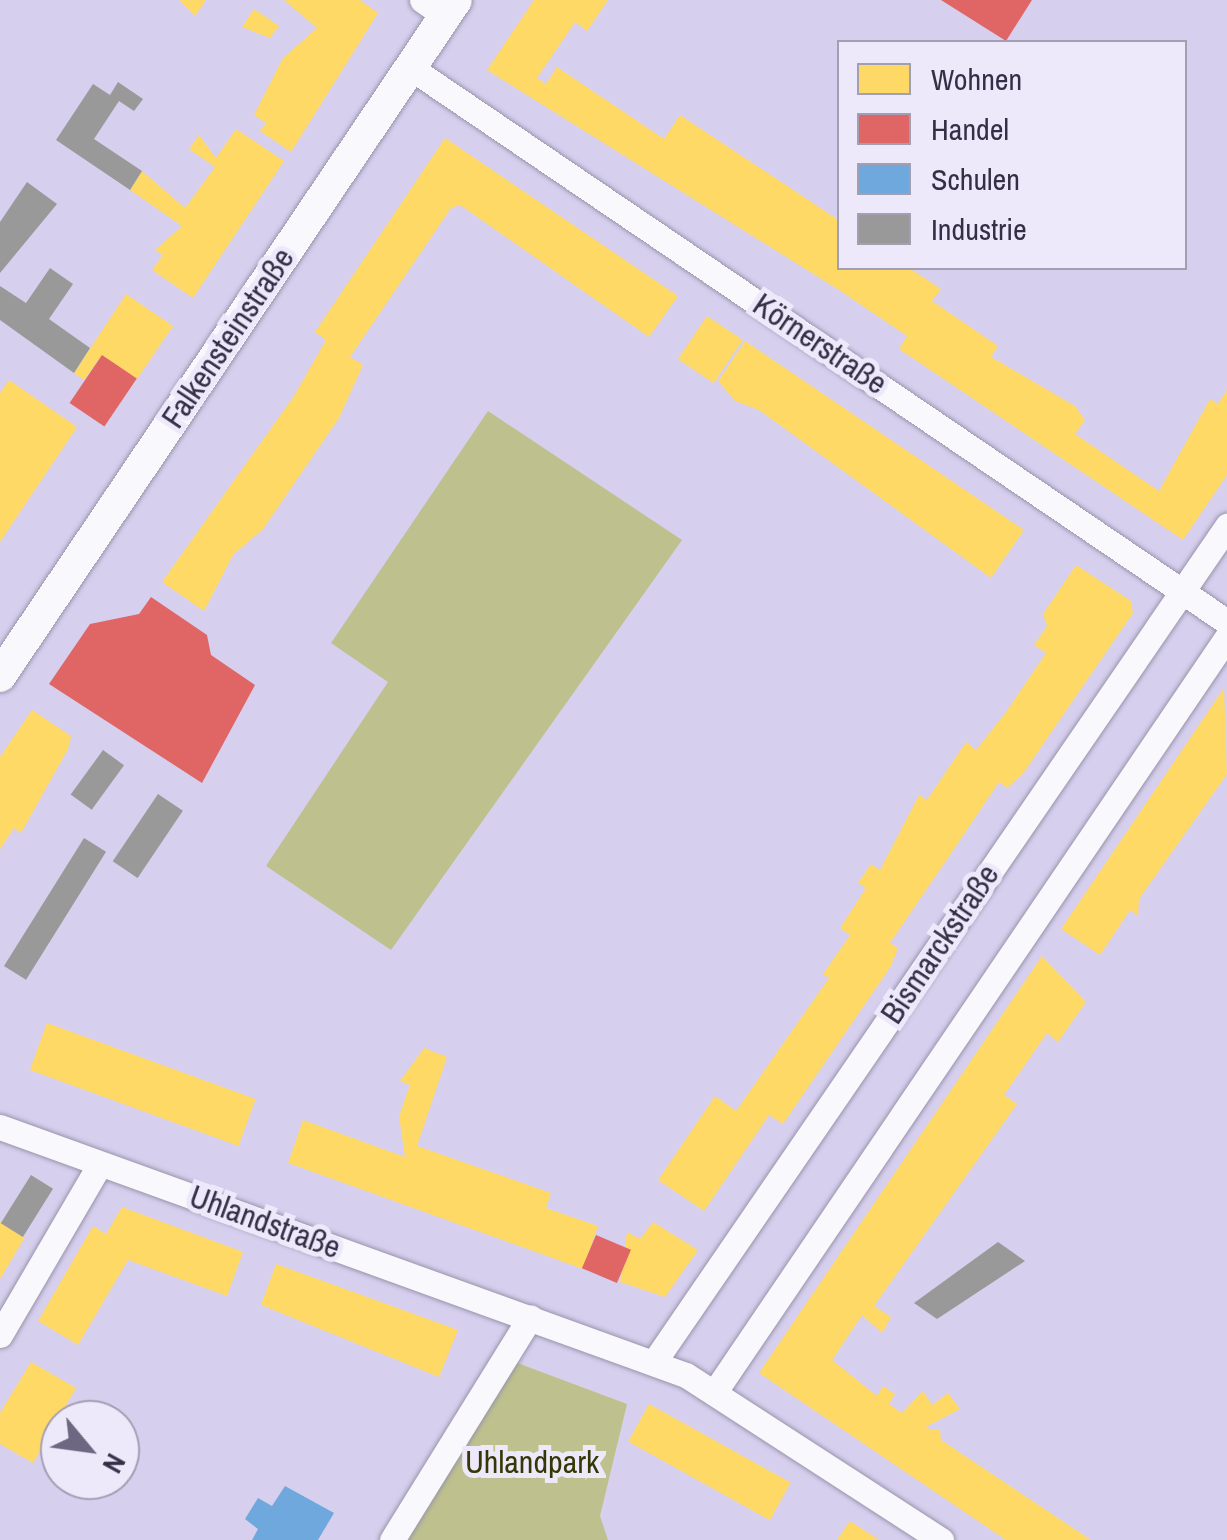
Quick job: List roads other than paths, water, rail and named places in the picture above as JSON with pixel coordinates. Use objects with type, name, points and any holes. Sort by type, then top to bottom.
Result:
[{"type":"street","name":"Falkensteinstraße","points":[[0,676],[411,68],[441,5]]},
{"type":"street","name":"Körnerstraße","points":[[411,68],[1227,622]]},
{"type":"street","name":"Bismarckstraße","points":[[654,1362],[1227,526]]},
{"type":"street","name":"Bismarckstraße","points":[[716,1390],[1227,636]]},
{"type":"street","name":"Uhlandstraße","points":[[0,1127],[654,1362],[716,1390],[941,1540]]},
{"type":"street","points":[[0,1335],[100,1164]]},
{"type":"street","points":[[392,1540],[530,1317]]},
{"type":"park label","name":"Uhlandpark","points":[[532,1462]]}]
